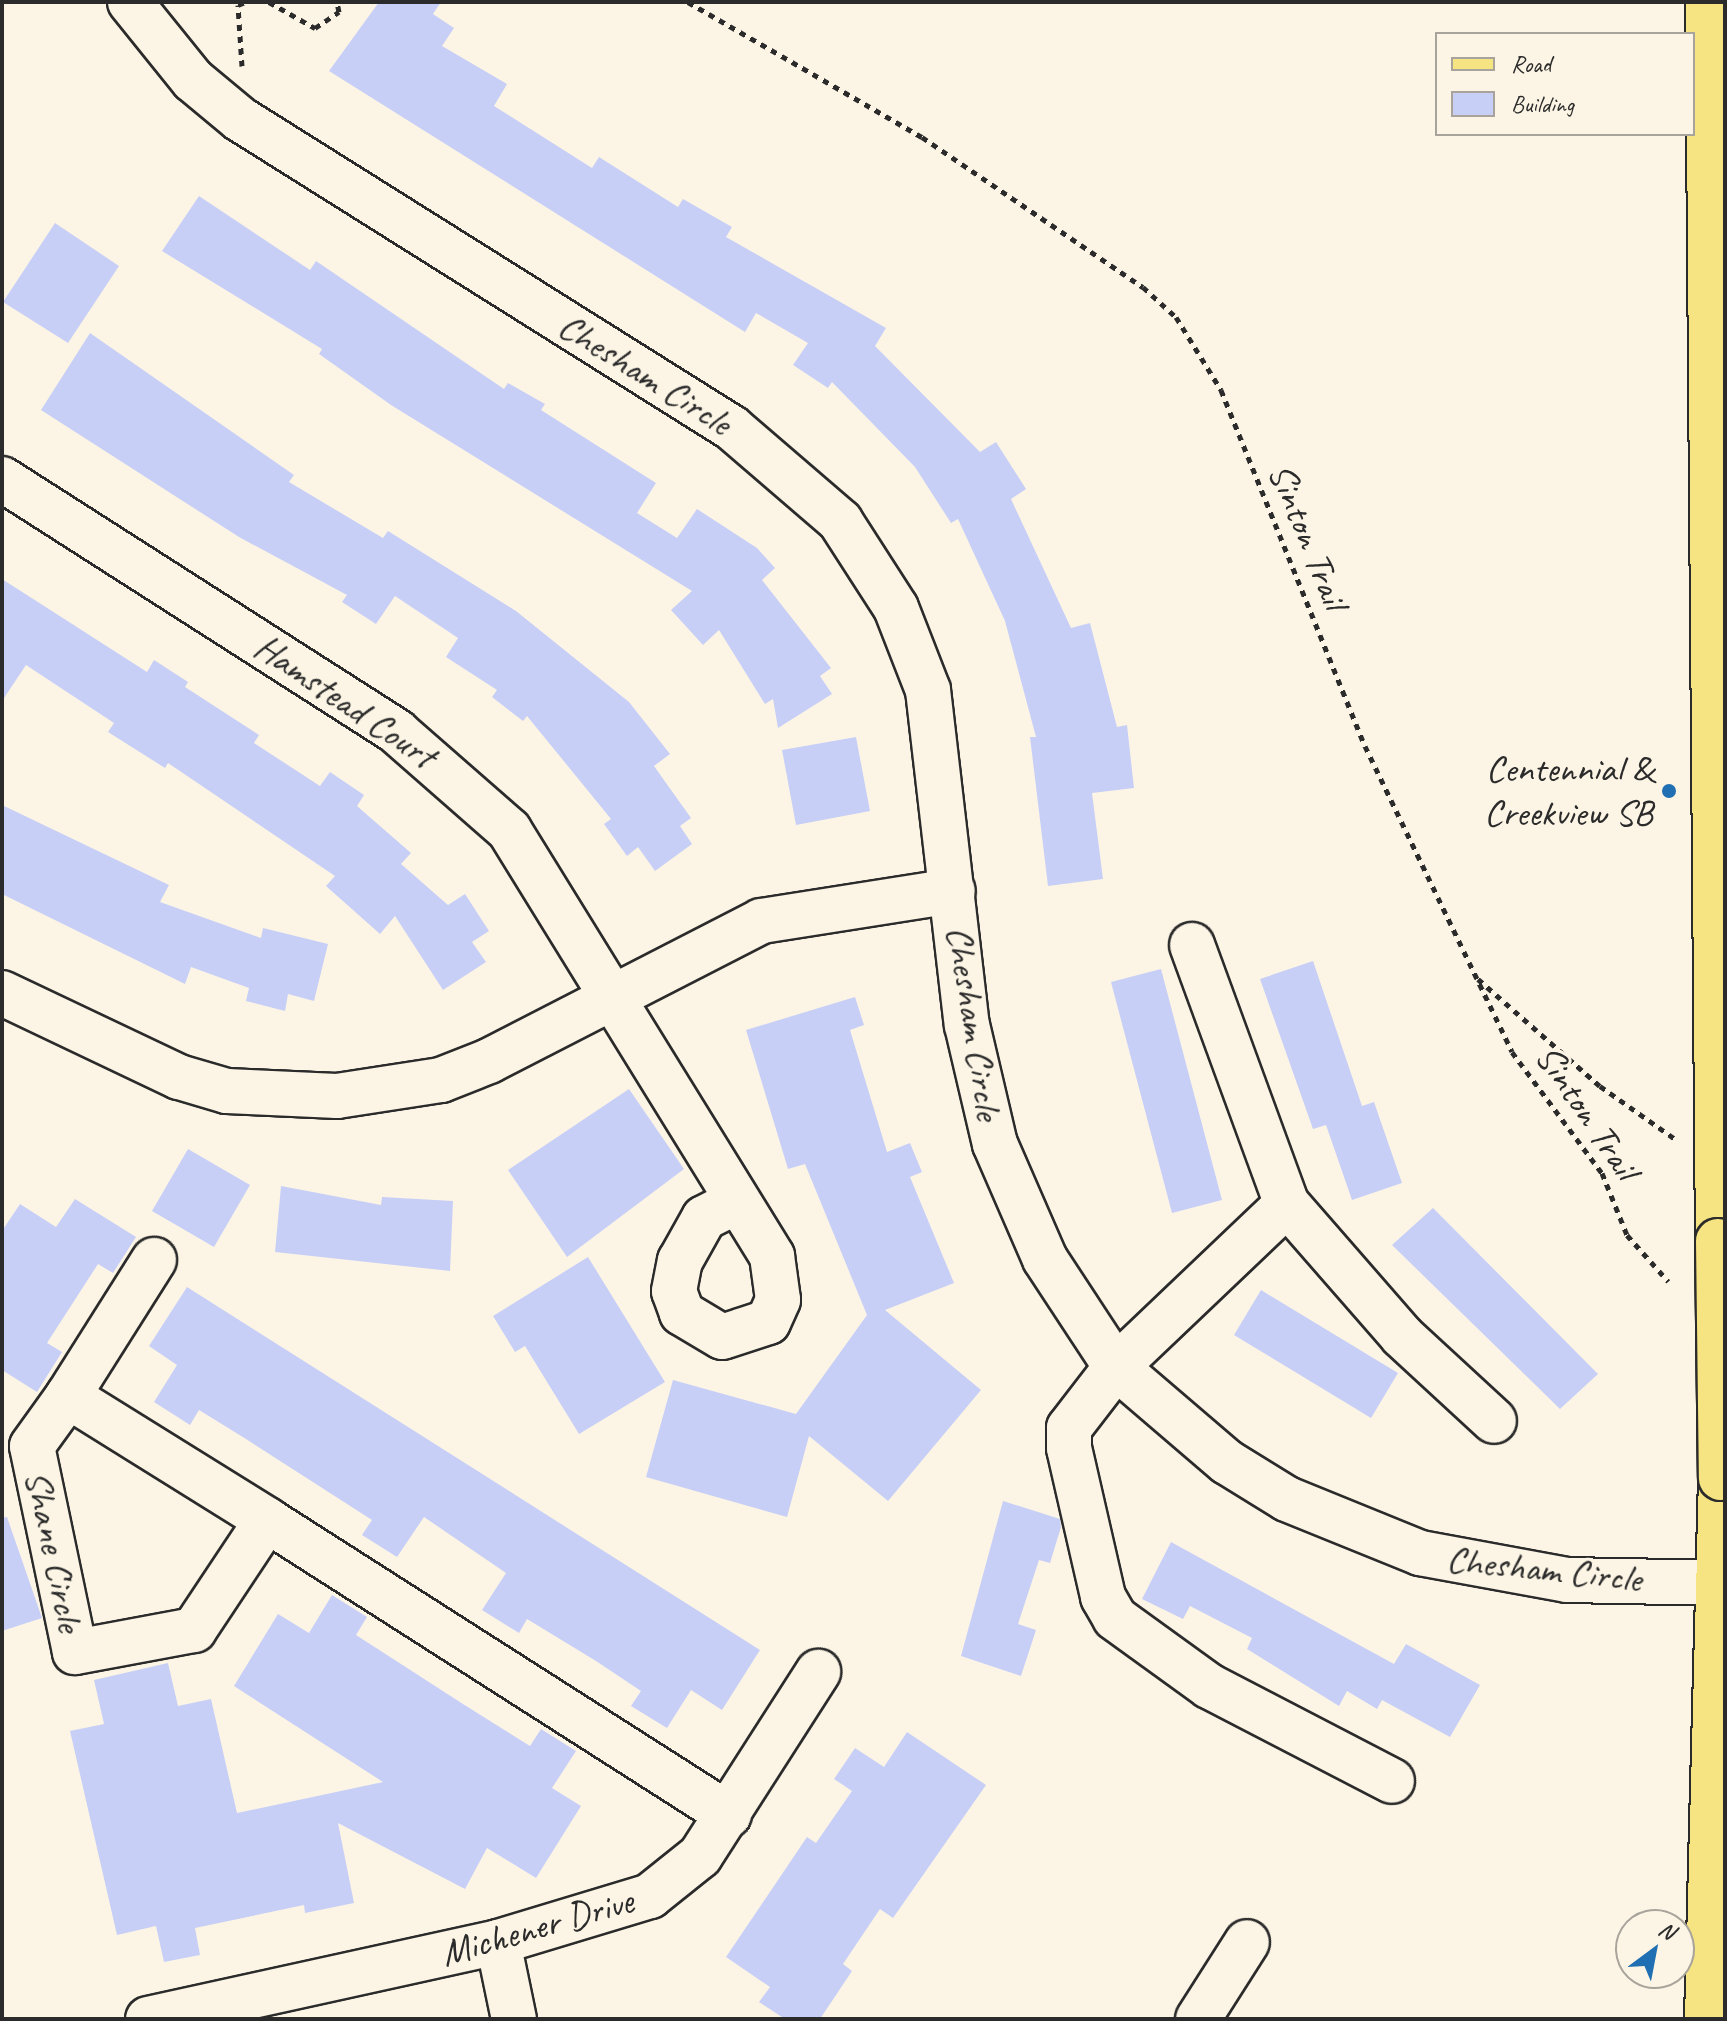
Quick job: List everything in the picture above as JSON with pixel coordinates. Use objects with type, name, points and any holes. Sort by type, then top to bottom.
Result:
[{"type":"main road","points":[[1707,2019],[1722,1583],[1708,2]]},
{"type":"street","name":"Chesham Circle","points":[[130,2],[213,96],[297,157],[732,428],[807,485],[872,567],[915,649],[940,748],[967,1025],[995,1144],[1045,1259],[1116,1367],[1227,1462],[1287,1499],[1406,1549],[1567,1580],[1722,1583]]},
{"type":"street","name":"Hamstead Court","points":[[2,479],[437,761],[509,830],[617,996],[735,1202]]},
{"type":"street","name":"Chesham Circle","points":[[2,993],[179,1077],[227,1091],[337,1096],[441,1080],[533,1043],[761,921],[953,891]]},
{"type":"street","points":[[1192,945],[1287,1204],[1402,1336],[1494,1421]]},
{"type":"street","points":[[1287,1204],[1116,1367],[1069,1428],[1069,1448],[1103,1597],[1115,1618],[1209,1686],[1392,1781]]},
{"type":"street","points":[[154,1260],[68,1396],[729,1815]]},
{"type":"street","name":"Shane Circle","points":[[68,1396],[32,1446],[75,1652],[194,1630],[267,1520]]},
{"type":"street","name":"Michener Drive","points":[[148,2019],[498,1942],[650,1896],[692,1864],[729,1815],[818,1672]]},
{"type":"street","points":[[498,1942],[514,2019]]},
{"type":"street","points":[[1198,2019],[1247,1942]]},
{"type":"path","points":[[213,96],[245,63],[238,5],[245,2]]},
{"type":"path","points":[[269,2],[315,28],[339,12],[337,2]]},
{"type":"path","name":"Sinton Trail","points":[[688,2],[922,137],[1131,279],[1176,317],[1221,390],[1365,746],[1512,1052],[1602,1173],[1627,1235],[1668,1281]]},
{"type":"path","points":[[1474,975],[1672,1140],[1716,1149]]},
{"type":"building","points":[[379,2],[441,2],[433,14],[454,28],[442,46],[507,84],[494,106],[592,168],[599,157],[678,207],[683,199],[732,227],[726,237],[886,328],[875,346],[980,452],[996,442],[1026,489],[1011,499],[1071,628],[1090,623],[1117,727],[1127,725],[1134,788],[1092,793],[1103,879],[1048,886],[1030,737],[1036,737],[1005,621],[958,519],[951,523],[915,467],[832,382],[828,388],[793,365],[808,343],[756,313],[745,332],[329,71]]},
{"type":"building","points":[[199,196],[310,270],[316,261],[504,389],[508,383],[545,404],[541,410],[656,483],[637,513],[677,538],[697,509],[757,548],[775,568],[762,580],[831,668],[820,676],[832,694],[778,728],[773,699],[765,704],[719,630],[703,645],[671,610],[692,591],[391,405],[319,354],[322,349],[162,251]]},
{"type":"building","points":[[55,223],[119,266],[68,343],[3,302]]},
{"type":"building","points":[[90,333],[294,475],[289,482],[383,538],[388,531],[516,611],[629,702],[670,754],[654,766],[691,818],[680,826],[692,844],[655,871],[638,847],[627,856],[604,824],[611,819],[527,716],[523,721],[492,697],[497,690],[446,657],[458,638],[395,596],[376,624],[342,602],[347,595],[239,537],[41,410]]},
{"type":"building","points":[[2,579],[147,672],[154,660],[188,682],[185,687],[259,735],[254,743],[320,786],[330,772],[364,795],[357,806],[411,853],[401,864],[448,905],[465,894],[489,931],[472,942],[486,962],[443,990],[395,916],[380,934],[326,886],[335,876],[168,763],[165,768],[108,732],[114,723],[26,665],[2,701]]},
{"type":"building","points":[[856,737],[870,811],[796,825],[782,750]]},
{"type":"building","points":[[2,805],[169,885],[160,902],[261,938],[263,928],[328,944],[314,1001],[288,994],[285,1011],[246,1001],[249,988],[191,967],[185,984],[2,894]]},
{"type":"building","points":[[1313,961],[1362,1106],[1374,1102],[1402,1183],[1352,1200],[1326,1125],[1313,1129],[1260,979]]},
{"type":"building","points":[[1161,969],[1222,1200],[1172,1213],[1111,982]]},
{"type":"building","points":[[855,997],[864,1025],[850,1030],[887,1152],[910,1143],[922,1172],[910,1177],[954,1283],[885,1310],[981,1390],[888,1501],[809,1436],[787,1517],[646,1477],[673,1380],[796,1414],[867,1315],[805,1164],[788,1169],[746,1030]]},
{"type":"building","points":[[629,1089],[684,1169],[567,1257],[508,1170]]},
{"type":"building","points":[[188,1149],[250,1185],[214,1247],[152,1211]]},
{"type":"building","points":[[281,1186],[381,1205],[382,1197],[453,1201],[450,1271],[275,1252]]},
{"type":"building","points":[[75,1199],[136,1237],[113,1273],[98,1264],[47,1343],[62,1352],[37,1392],[2,1370],[2,1231],[20,1204],[56,1227]]},
{"type":"building","points":[[1433,1208],[1598,1374],[1560,1409],[1392,1245]]},
{"type":"building","points":[[588,1257],[665,1382],[579,1434],[525,1346],[515,1352],[493,1316]]},
{"type":"building","points":[[187,1287],[760,1650],[722,1710],[691,1690],[667,1728],[631,1706],[641,1691],[596,1661],[527,1619],[519,1633],[482,1610],[506,1573],[424,1517],[397,1557],[362,1535],[372,1520],[246,1439],[199,1410],[190,1425],[154,1402],[177,1365],[149,1346]]},
{"type":"building","points":[[1261,1290],[1398,1373],[1371,1418],[1234,1335]]},
{"type":"building","points":[[1003,1501],[1060,1519],[1061,1527],[1050,1563],[1039,1560],[1018,1624],[1036,1630],[1021,1676],[961,1656]]},
{"type":"building","points":[[7,1517],[42,1618],[2,1631],[2,1518]]},
{"type":"building","points":[[1171,1542],[1394,1664],[1406,1644],[1480,1685],[1450,1737],[1382,1700],[1377,1709],[1347,1691],[1339,1706],[1247,1649],[1252,1638],[1190,1606],[1183,1619],[1142,1599]]},
{"type":"building","points":[[332,1595],[367,1617],[356,1635],[463,1704],[530,1746],[541,1729],[576,1751],[552,1788],[581,1806],[536,1878],[487,1848],[465,1889],[338,1823],[354,1903],[305,1913],[304,1905],[195,1928],[200,1955],[164,1962],[156,1926],[117,1935],[70,1731],[104,1724],[94,1680],[168,1663],[178,1706],[211,1699],[237,1813],[383,1782],[234,1686],[278,1614],[309,1633]]},
{"type":"building","points":[[907,1732],[986,1785],[893,1918],[880,1909],[843,1964],[852,1971],[820,2019],[785,2019],[759,2002],[770,1987],[726,1957],[807,1837],[816,1843],[852,1791],[834,1779],[855,1748],[884,1767]]},
{"type":"place","name":"Centennial & Creekview SB","points":[[1669,791]]}]
